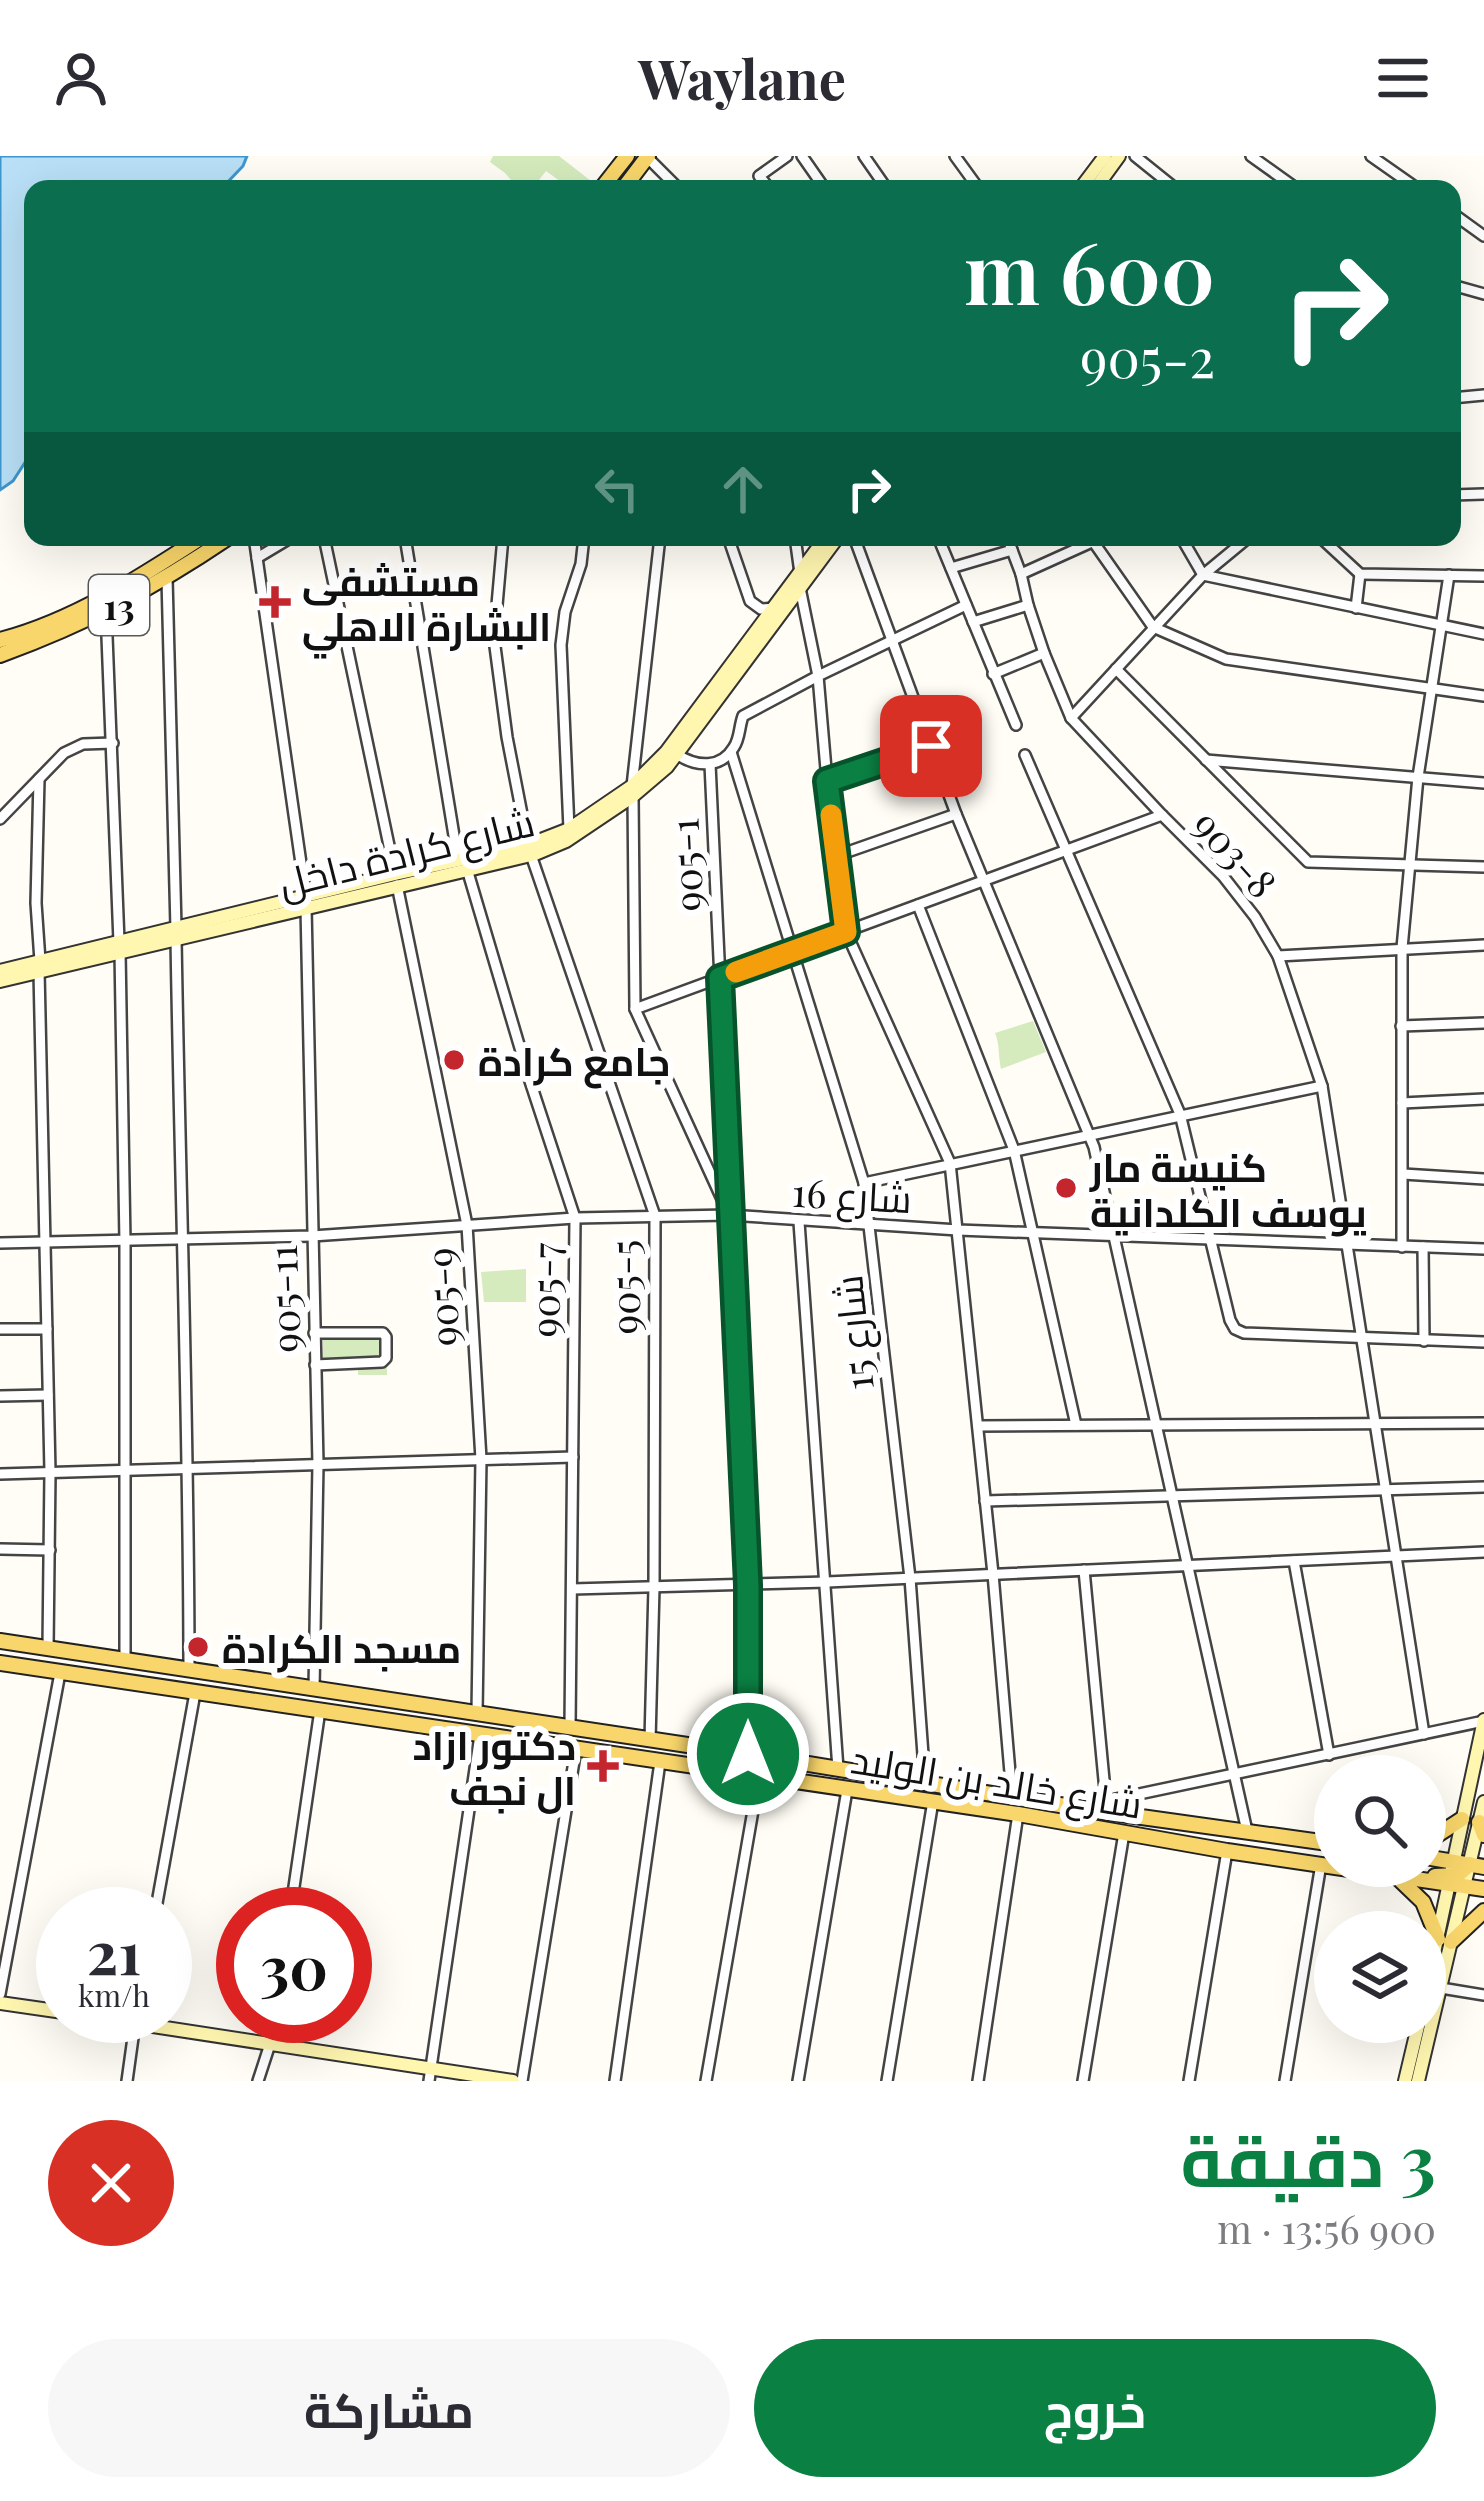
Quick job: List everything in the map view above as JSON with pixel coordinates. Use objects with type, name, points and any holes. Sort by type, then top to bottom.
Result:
[{"type":"main road","points":[[608,180],[627,156]]},
{"type":"main road","points":[[1087,180],[1105,156]]},
{"type":"main road","name":"13","points":[[0,655],[82,615],[188,546]]},
{"type":"main road","name":"13","points":[[0,640],[106,611],[215,546]]},
{"type":"main road","name":"شارع كرادة داخل","points":[[0,981],[40,966],[566,841],[678,754],[773,624],[821,546]]},
{"type":"main road","name":"شارع كرادة داخل","points":[[529,850],[632,791],[775,608],[830,546]]},
{"type":"main road","name":"شارع كرادة داخل","points":[[0,970],[40,966]]},
{"type":"main road","name":"شارع خالد بن الوليد","points":[[0,1641],[1314,1841]]},
{"type":"main road","name":"شارع خالد بن الوليد","points":[[0,1663],[1018,1814],[1314,1863]]},
{"type":"main road","points":[[1446,1927],[1450,1874],[1484,1720]]},
{"type":"main road","points":[[1446,1938],[1474,1875],[1484,1802]]},
{"type":"main road","points":[[1446,1830],[1462,1819]]},
{"type":"main road","points":[[1446,1871],[1474,1875]]},
{"type":"main road","points":[[1450,1874],[1465,1871],[1484,1889]]},
{"type":"main road","name":"شارع خالد بن الوليد","points":[[1446,1874],[1450,1874]]},
{"type":"main road","points":[[1407,1887],[1428,1911]]},
{"type":"main road","points":[[1446,1939],[1484,1911]]},
{"type":"main road","points":[[0,1998],[36,2006]]},
{"type":"main road","points":[[192,2030],[430,2075],[518,2081]]},
{"type":"main road","points":[[1405,2081],[1414,2043]]},
{"type":"main road","points":[[1418,2081],[1427,2043]]},
{"type":"street","points":[[762,180],[759,176],[787,156]]},
{"type":"street","points":[[955,156],[973,180]]},
{"type":"street","points":[[1135,156],[1165,180]]},
{"type":"street","points":[[1251,156],[1285,180]]},
{"type":"street","points":[[1371,156],[1405,180]]},
{"type":"street","points":[[648,157],[671,180]]},
{"type":"street","name":"905-11","points":[[255,546],[306,903],[318,1464],[314,1689]]},
{"type":"street","points":[[257,558],[277,546]]},
{"type":"street","name":"905-9","points":[[326,546],[467,1225],[481,1459],[476,1713]]},
{"type":"street","name":"905-7","points":[[408,546],[462,865],[575,1218],[570,1727]]},
{"type":"street","name":"905-5","points":[[501,546],[494,639],[529,850],[655,1216],[650,1740]]},
{"type":"street","points":[[569,829],[562,644],[565,612],[583,546]]},
{"type":"street","points":[[660,546],[632,791],[635,1009],[729,1215]]},
{"type":"street","points":[[731,546],[750,601],[761,609],[775,608]]},
{"type":"street","points":[[796,546],[818,676],[846,932],[950,1163],[1012,1796]]},
{"type":"street","points":[[857,546],[956,814],[1089,1136],[1247,1832]]},
{"type":"street","points":[[942,546],[1016,725]]},
{"type":"street","name":"903-8","points":[[1010,546],[1044,653],[1071,718],[1223,875],[1278,956],[1322,1086],[1424,1734]]},
{"type":"street","points":[[1022,574],[1081,546]]},
{"type":"street","points":[[1101,546],[1153,627],[1226,659],[1484,696]]},
{"type":"street","points":[[1185,546],[1203,575],[1484,634]]},
{"type":"street","points":[[1071,718],[1203,575],[1238,546]]},
{"type":"street","points":[[1330,546],[1360,574],[1484,576]]},
{"type":"street","points":[[951,568],[1012,550]]},
{"type":"street","points":[[1355,608],[1360,574]]},
{"type":"street","points":[[1402,1247],[1402,948],[1418,777],[1449,575]]},
{"type":"street","points":[[167,578],[189,1468],[189,1672]]},
{"type":"street","points":[[973,622],[1028,604]]},
{"type":"street","points":[[678,754],[690,762],[710,764],[731,752],[743,716],[965,605]]},
{"type":"street","points":[[106,611],[125,1241],[124,1662]]},
{"type":"street","points":[[773,624],[785,618],[806,620]]},
{"type":"street","points":[[993,674],[1044,653]]},
{"type":"street","points":[[1116,669],[1308,862],[1484,867]]},
{"type":"street","points":[[0,819],[64,752],[113,743]]},
{"type":"street","points":[[827,781],[931,746]]},
{"type":"street","name":"شارع 15","points":[[731,752],[864,1183],[910,1578],[925,1782]]},
{"type":"street","points":[[1025,755],[1180,1114],[1208,1239],[1235,1329],[1364,1340],[1484,1342]]},
{"type":"street","points":[[1206,760],[1484,783]]},
{"type":"street","name":"905-1","points":[[710,764],[748,1585],[748,1754]]},
{"type":"street","points":[[39,779],[36,903],[50,1472],[48,1649]]},
{"type":"street","points":[[836,856],[956,814]]},
{"type":"street","points":[[635,1009],[1162,815]]},
{"type":"street","points":[[918,905],[1014,1150],[1076,1425]]},
{"type":"street","points":[[1278,956],[1484,945]]},
{"type":"street","points":[[1401,1026],[1484,1023]]},
{"type":"street","points":[[864,1183],[1322,1086]]},
{"type":"street","points":[[1402,1103],[1484,1099]]},
{"type":"street","points":[[1403,1174],[1484,1179]]},
{"type":"street","name":"شارع 16","points":[[0,1243],[311,1236],[575,1218],[729,1215],[958,1230],[1484,1249]]},
{"type":"street","points":[[800,1222],[838,1769]]},
{"type":"street","points":[[1423,1247],[1424,1341]]},
{"type":"street","points":[[0,1329],[47,1329]]},
{"type":"street","points":[[314,1333],[382,1333],[386,1337],[382,1362],[315,1365]]},
{"type":"street","points":[[0,1396],[48,1395]]},
{"type":"street","points":[[978,1426],[1484,1423]]},
{"type":"street","points":[[0,1474],[573,1457]]},
{"type":"street","points":[[985,1501],[1484,1487]]},
{"type":"street","points":[[0,1549],[50,1550]]},
{"type":"street","points":[[572,1588],[827,1582],[1484,1552]]},
{"type":"street","points":[[1294,1561],[1329,1755],[1484,1720]]},
{"type":"street","points":[[1084,1570],[1106,1801]]},
{"type":"street","points":[[0,1998],[60,1673]]},
{"type":"street","points":[[159,1887],[195,1693]]},
{"type":"street","points":[[294,1887],[320,1709]]},
{"type":"street","points":[[430,2075],[480,1735]]},
{"type":"street","points":[[518,2081],[576,1749]]},
{"type":"street","points":[[1084,1809],[1314,1758]]},
{"type":"street","points":[[615,2081],[660,1762]]},
{"type":"street","points":[[706,2081],[759,1776]]},
{"type":"street","points":[[798,2081],[847,1790]]},
{"type":"street","points":[[887,2081],[933,1802]]},
{"type":"street","points":[[978,2081],[1018,1814]]},
{"type":"street","points":[[1083,2081],[1124,1833]]},
{"type":"street","points":[[1189,2081],[1227,1851]]},
{"type":"street","points":[[1285,2081],[1317,1887]]},
{"type":"street","points":[[1446,1989],[1484,1995]]},
{"type":"street","points":[[127,2081],[132,2043]]},
{"type":"street","points":[[258,2081],[270,2044]]},
{"type":"green space","points":[[493,156],[559,156],[590,180],[558,180],[546,171],[539,180],[511,180],[490,162]]},
{"type":"green space","points":[[1033,1021],[1046,1052],[1001,1069],[995,1033]]},
{"type":"green space","points":[[526,1269],[526,1302],[484,1302],[481,1272]]},
{"type":"green space","points":[[323,1328],[387,1328],[387,1375],[358,1375],[358,1366],[323,1365]]},
{"type":"water","points":[[0,156],[247,156],[230,180],[24,180],[24,464],[0,490]]},
{"type":"slow traffic","points":[[736,972],[846,932],[831,815]]},
{"type":"place","name":"مستشفى البشارة الاهلي","points":[[275,602]]},
{"type":"place","name":"جامع كرادة","points":[[454,1060]]},
{"type":"place","name":"كنيسة مار يوسف الكلدانية","points":[[1066,1188]]},
{"type":"place","name":"مسجد الكرادة","points":[[198,1647]]},
{"type":"place","name":"دكتور ازاد ال نجف","points":[[603,1766]]},
{"type":"route","points":[[748,1754],[748,1585],[720,978],[846,932],[827,781],[931,746]]}]
